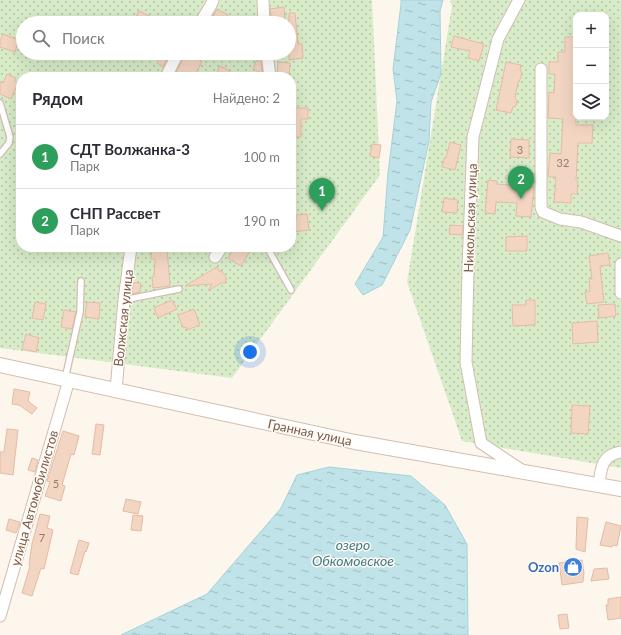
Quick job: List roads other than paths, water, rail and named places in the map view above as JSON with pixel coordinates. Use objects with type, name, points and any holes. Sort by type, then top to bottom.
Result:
[{"type":"street","points":[[205,16],[214,0]]},
{"type":"street","points":[[263,0],[264,16]]},
{"type":"street","name":"Никольская улица","points":[[519,0],[498,39],[473,136],[466,362],[481,443],[527,473]]},
{"type":"street","points":[[168,72],[174,60]]},
{"type":"street","points":[[268,60],[269,72]]},
{"type":"street","points":[[541,69],[541,207],[544,212],[560,219],[581,222],[621,236]]},
{"type":"street","name":"Волжская улица","points":[[116,390],[124,300],[130,252]]},
{"type":"street","points":[[215,257],[218,252]]},
{"type":"street","points":[[621,264],[621,293]]},
{"type":"street","name":"Гранная улица","points":[[0,365],[355,442],[621,489]]},
{"type":"street","name":"улица Автомобилистов","points":[[0,616],[67,379]]},
{"type":"street","points":[[599,486],[601,469],[605,460],[611,454],[621,452]]},
{"type":"lane","points":[[0,103],[10,137],[9,143],[0,154]]},
{"type":"lane","points":[[270,252],[291,290]]},
{"type":"lane","points":[[67,379],[80,312],[81,281]]},
{"type":"lane","points":[[124,300],[179,289]]},
{"type":"water","points":[[401,0],[443,0],[440,11],[441,74],[431,102],[429,141],[410,230],[382,285],[363,295],[355,284],[383,237],[388,173],[397,101],[393,69]]},
{"type":"water","name":"озеро Обкомовское","points":[[329,467],[411,476],[445,505],[467,544],[468,635],[121,635],[207,594],[281,508],[297,475]]},
{"type":"place","name":"СНП Рассвет","points":[[521,199]]},
{"type":"place","name":"СДТ Волжанка-3","points":[[322,211]]},
{"type":"place","name":"Ozon","points":[[573,567]]}]
